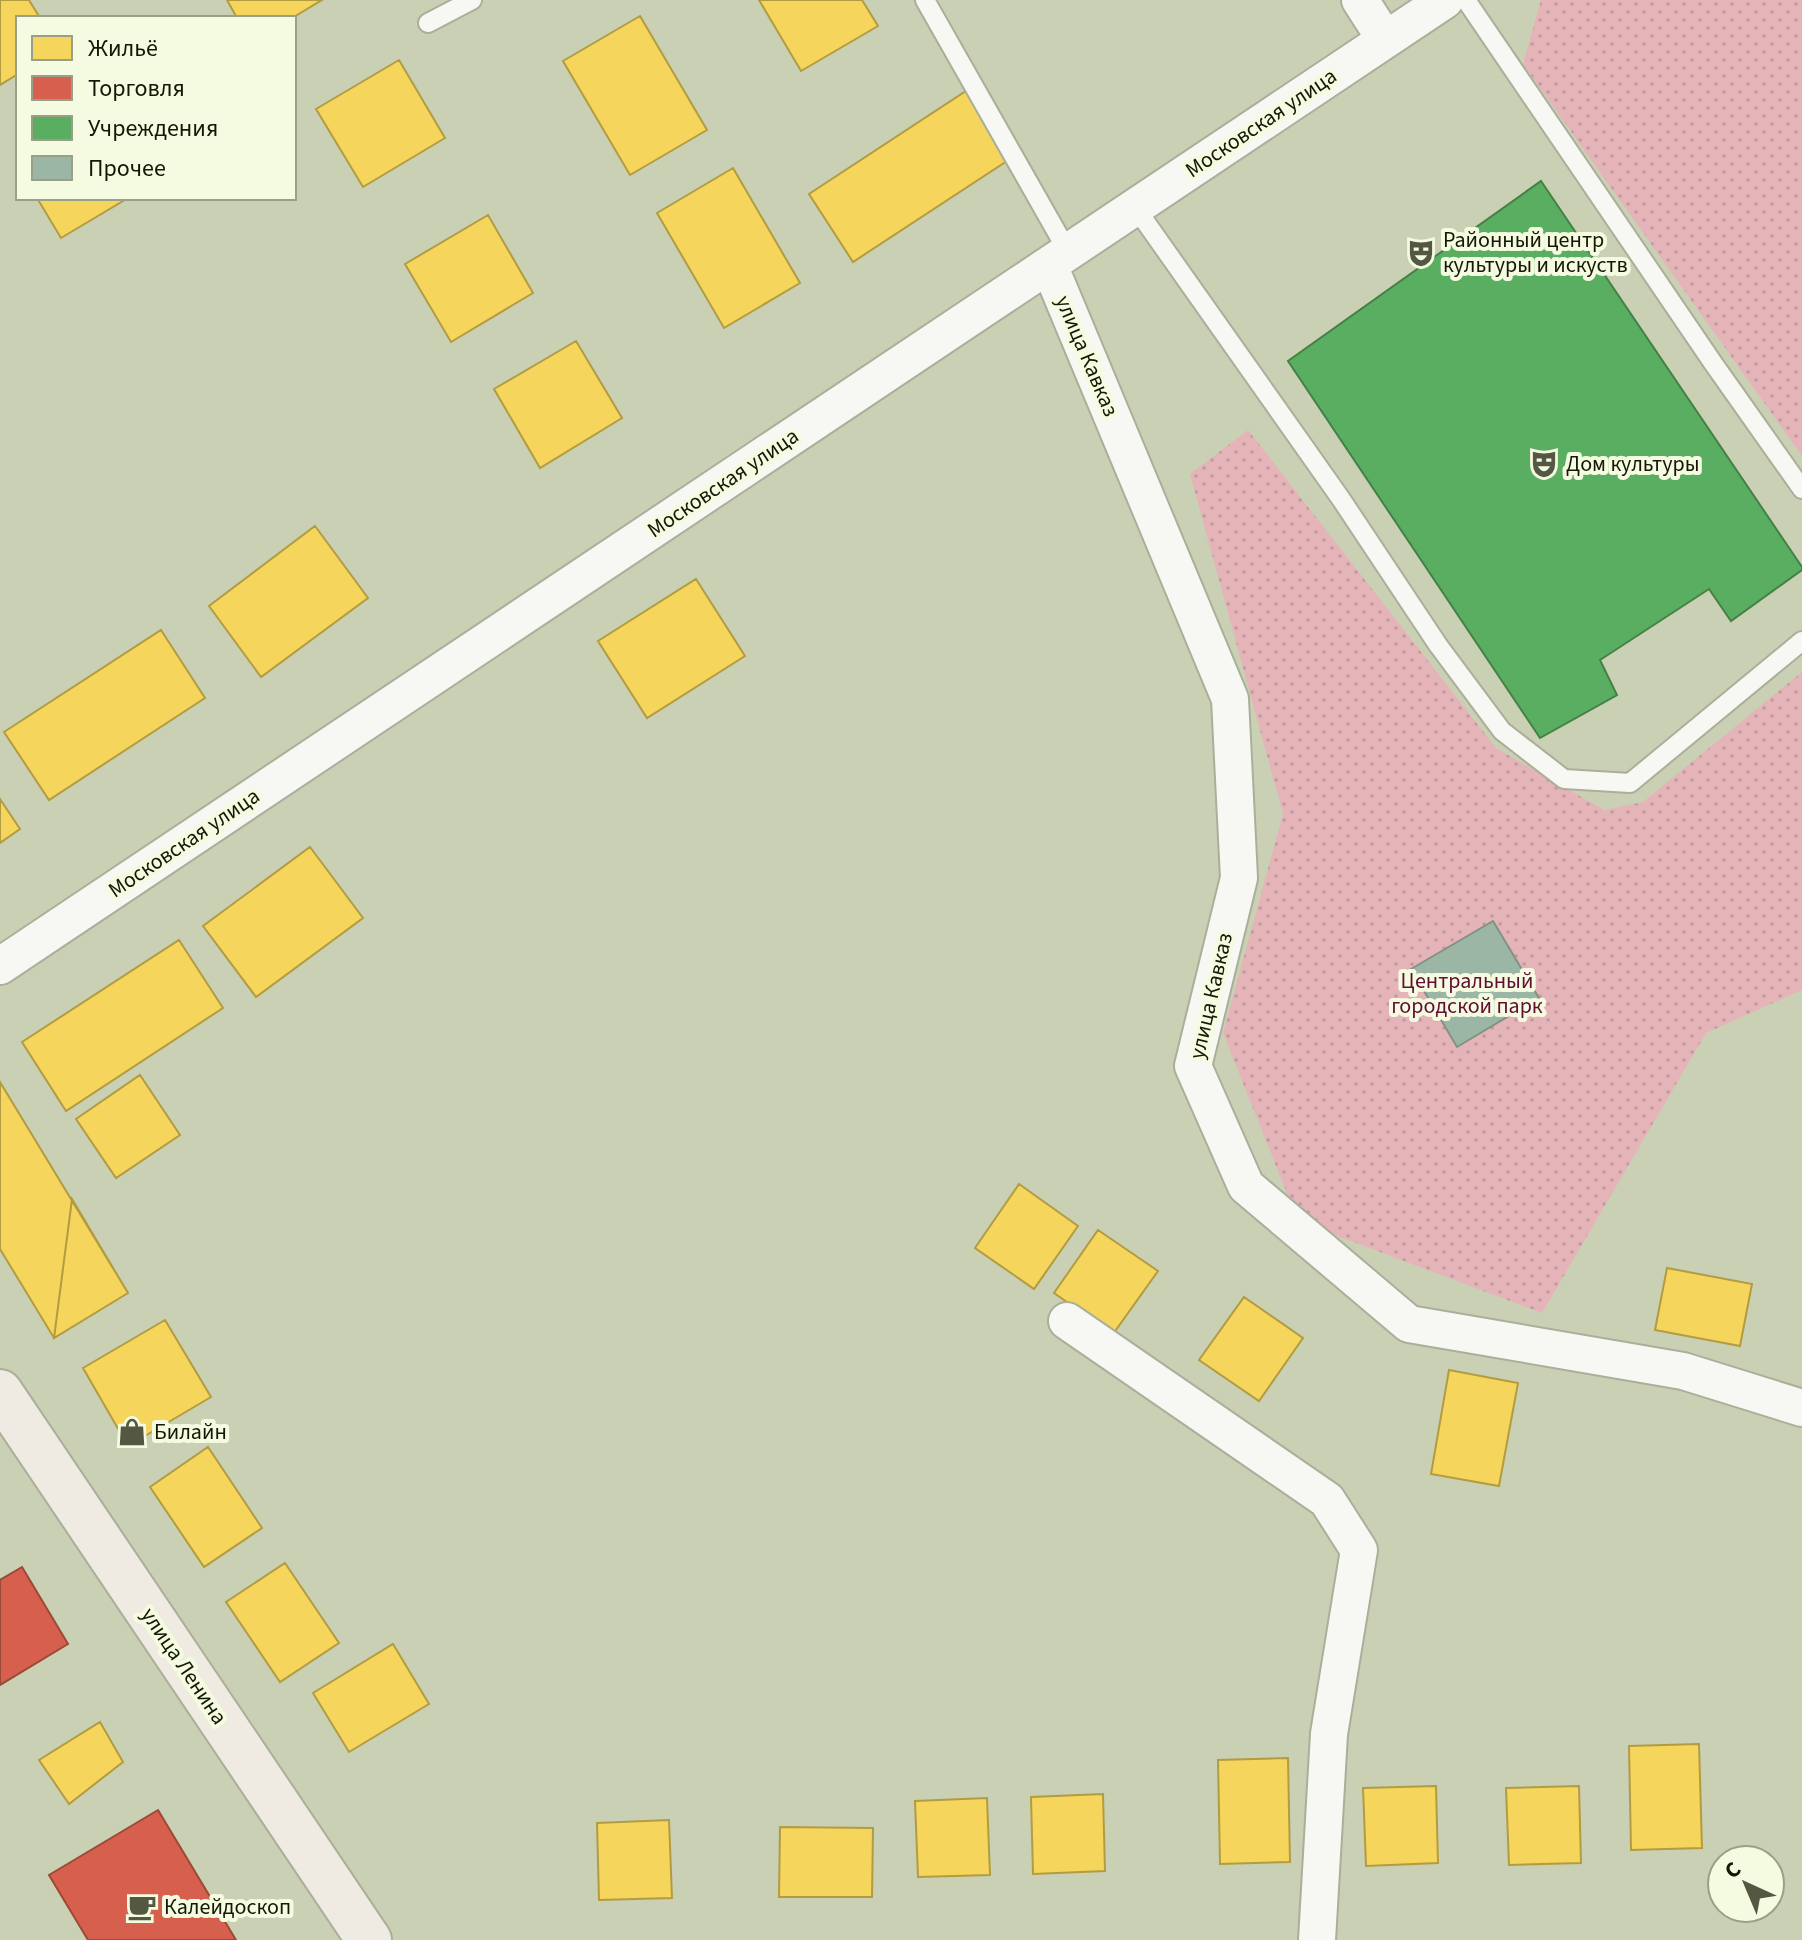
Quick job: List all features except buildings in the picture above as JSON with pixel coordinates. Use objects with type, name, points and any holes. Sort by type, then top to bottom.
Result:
[{"type":"street","points":[[1360,0],[1385,39]]},
{"type":"street","name":"Московская улица","points":[[0,966],[1445,0]]},
{"type":"street","name":"улица Кавказ","points":[[1058,258],[1230,699],[1239,878],[1193,1066],[1246,1186],[1409,1324],[1683,1371],[1802,1408]]},
{"type":"street","points":[[1067,1321],[1327,1500],[1359,1550],[1329,1734],[1317,1940]]},
{"type":"street","name":"улица Ленина","points":[[0,1392],[369,1940]]},
{"type":"lane","points":[[428,23],[472,0]]},
{"type":"lane","points":[[925,0],[1058,258]]},
{"type":"lane","points":[[1466,0],[1802,489]]},
{"type":"lane","points":[[1135,207],[1341,499],[1438,645],[1502,731],[1564,779],[1630,783],[1802,641]]},
{"type":"green space","points":[[1541,0],[1802,0],[1802,456],[1523,64]]},
{"type":"green space","name":"Центральный городской парк","points":[[1248,430],[1496,748],[1604,810],[1643,802],[1802,672],[1802,990],[1706,1033],[1542,1313],[1298,1221],[1223,1033],[1283,814],[1190,474]]},
{"type":"place","name":"Районный центр культуры и искуств","points":[[1421,253]]},
{"type":"place","name":"Дом культуры","points":[[1544,464]]},
{"type":"place","name":"Билайн","points":[[132,1432]]},
{"type":"place","name":"Калейдоскоп","points":[[142,1907]]}]
